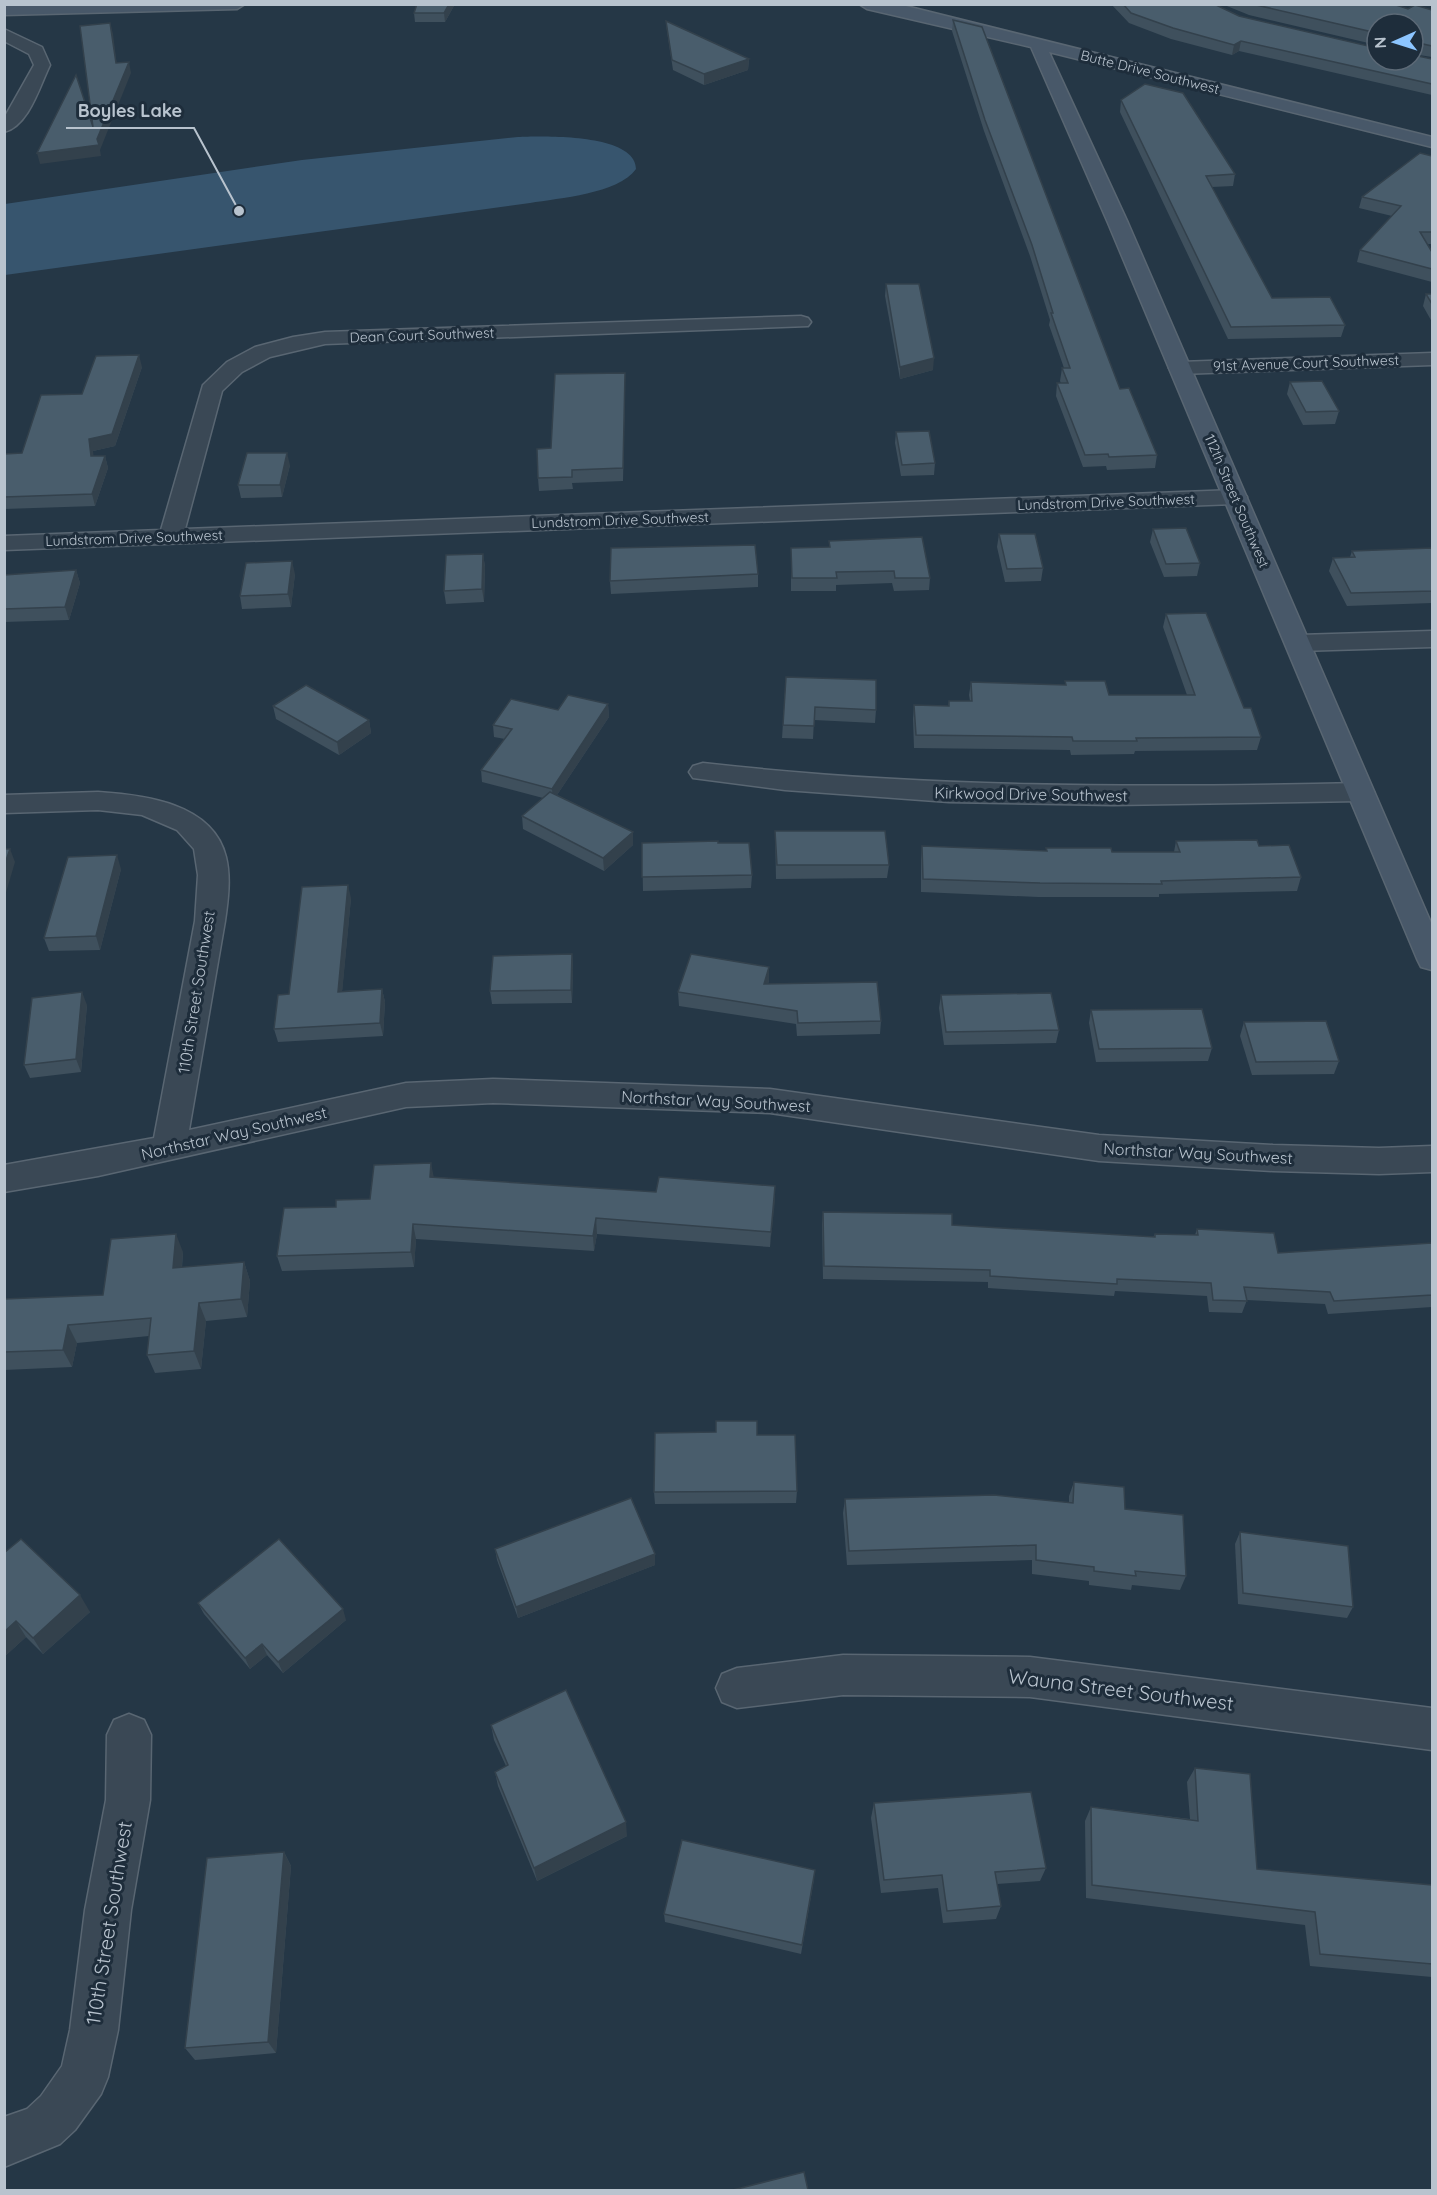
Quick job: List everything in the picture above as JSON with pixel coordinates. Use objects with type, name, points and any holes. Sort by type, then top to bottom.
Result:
[{"type":"street","points":[[4,10],[237,4]]},
{"type":"street","name":"Butte Drive Southwest","points":[[867,4],[906,11],[1432,142]]},
{"type":"street","points":[[4,34],[29,47],[41,58],[42,65],[15,118],[4,127]]},
{"type":"street","name":"112th Street Southwest","points":[[1038,45],[1072,84],[1180,368],[1432,959]]},
{"type":"street","points":[[1072,84],[1088,68],[1105,61]]},
{"type":"street","name":"Dean Court Southwest","points":[[171,537],[211,390],[222,375],[239,362],[270,349],[325,338],[801,322]]},
{"type":"street","name":"91st Avenue Court Southwest","points":[[1180,368],[1432,359]]},
{"type":"street","name":"Lundstrom Drive Southwest","points":[[4,543],[1235,497]]},
{"type":"street","points":[[1299,643],[1432,639]]},
{"type":"street","name":"Kirkwood Drive Southwest","points":[[703,772],[861,789],[1010,796],[1360,792]]},
{"type":"street","name":"110th Street Southwest","points":[[4,804],[111,802],[140,804],[163,811],[189,824],[203,838],[212,858],[208,932],[169,1148]]},
{"type":"street","name":"Northstar Way Southwest","points":[[4,1179],[98,1163],[406,1095],[493,1091],[770,1101],[1099,1148],[1273,1158],[1379,1161],[1432,1159]]},
{"type":"street","name":"Wauna Street Southwest","points":[[737,1688],[843,1675],[1030,1677],[1432,1729]]},
{"type":"street","name":"110th Street Southwest","points":[[4,2142],[43,2127],[84,2077],[94,2030],[108,1910],[128,1800],[129,1735]]},
{"type":"water","points":[[518,137],[565,137],[605,143],[621,149],[632,157],[636,169],[616,184],[572,197],[5,275],[5,204],[302,160]]},
{"type":"building","points":[[417,4],[449,4],[444,13],[414,13]]},
{"type":"building","points":[[1123,4],[1214,4],[1239,16],[1365,45],[1365,69],[1241,41],[1234,45],[1173,28],[1131,13]]},
{"type":"building","points":[[1252,4],[1393,4],[1408,9],[1415,5],[1432,10],[1432,46],[1425,44],[1425,12],[1365,12],[1365,30]]},
{"type":"building","points":[[953,20],[982,27],[1120,389],[1129,388],[1157,455],[1109,457],[1108,454],[1085,455],[1057,383],[1068,383],[1062,368],[1070,368],[1051,313],[1053,313],[1032,245],[985,120]]},
{"type":"building","points":[[666,21],[749,59],[704,74],[672,60]]},
{"type":"building","points":[[110,23],[116,63],[129,62],[97,139],[99,145],[37,153],[76,75],[93,127],[80,26]]},
{"type":"building","points":[[1425,58],[1432,59],[1432,84],[1379,72],[1425,72]]},
{"type":"building","points":[[1145,84],[1183,93],[1235,174],[1206,176],[1272,298],[1330,297],[1345,325],[1231,327],[1121,100]]},
{"type":"building","points":[[1420,153],[1432,156],[1432,232],[1420,232],[1432,252],[1432,269],[1360,250],[1401,206],[1362,197]]},
{"type":"building","points":[[886,284],[919,284],[934,358],[900,367]]},
{"type":"building","points":[[1426,294],[1432,294],[1432,304]]},
{"type":"building","points":[[139,355],[112,434],[89,439],[91,456],[105,456],[92,494],[4,497],[4,454],[22,453],[41,395],[82,394],[96,356]]},
{"type":"building","points":[[625,373],[623,468],[572,470],[572,477],[538,478],[537,449],[551,448],[555,374]]},
{"type":"building","points":[[1322,381],[1339,411],[1306,412],[1290,382]]},
{"type":"building","points":[[929,431],[935,463],[902,465],[896,432]]},
{"type":"building","points":[[247,453],[287,453],[280,485],[238,485]]},
{"type":"building","points":[[1186,528],[1200,563],[1166,564],[1153,529]]},
{"type":"building","points":[[999,534],[1035,534],[1043,568],[1007,569]]},
{"type":"building","points":[[922,537],[930,578],[895,578],[894,571],[836,572],[837,578],[792,578],[791,548],[830,547],[829,541]]},
{"type":"building","points":[[755,545],[758,574],[610,581],[611,548]]},
{"type":"building","points":[[1432,548],[1432,591],[1351,593],[1333,558],[1355,557],[1352,551]]},
{"type":"building","points":[[483,554],[482,589],[444,591],[446,555]]},
{"type":"building","points":[[292,561],[288,594],[240,596],[246,563]]},
{"type":"building","points":[[76,570],[65,607],[4,609],[4,575]]},
{"type":"building","points":[[1206,613],[1244,708],[1251,708],[1261,737],[1073,741],[1072,737],[916,735],[914,705],[949,706],[949,701],[972,701],[971,682],[1066,685],[1065,681],[1105,681],[1109,695],[1195,695],[1166,614]]},
{"type":"building","points":[[786,677],[876,680],[876,710],[815,707],[814,726],[783,725]]},
{"type":"building","points":[[306,685],[369,720],[337,742],[273,706]]},
{"type":"building","points":[[568,695],[608,704],[552,789],[481,770],[512,729],[493,725],[511,699],[558,710]]},
{"type":"building","points":[[550,792],[633,832],[603,858],[522,816]]},
{"type":"building","points":[[775,831],[885,831],[889,865],[777,865]]},
{"type":"building","points":[[1257,840],[1259,846],[1289,845],[1301,877],[1161,881],[1162,884],[923,879],[922,846],[1047,851],[1046,848],[1111,848],[1112,852],[1180,852],[1176,841]]},
{"type":"building","points":[[718,841],[718,843],[749,843],[752,875],[642,877],[642,843]]},
{"type":"building","points":[[4,849],[10,849],[4,866]]},
{"type":"building","points":[[117,855],[96,936],[44,938],[68,857]]},
{"type":"building","points":[[348,885],[338,992],[382,989],[380,1023],[274,1029],[278,995],[289,994],[302,887]]},
{"type":"building","points":[[572,954],[571,990],[490,991],[493,956]]},
{"type":"building","points":[[691,954],[769,967],[764,984],[877,982],[881,1021],[798,1023],[797,1011],[678,992]]},
{"type":"building","points":[[82,992],[76,1059],[24,1065],[32,998]]},
{"type":"building","points":[[1051,993],[1059,1030],[946,1032],[941,995]]},
{"type":"building","points":[[1202,1009],[1212,1048],[1099,1049],[1091,1010]]},
{"type":"building","points":[[1326,1021],[1339,1061],[1256,1062],[1244,1022]]},
{"type":"building","points":[[431,1163],[430,1177],[656,1192],[659,1177],[775,1186],[771,1232],[596,1218],[593,1236],[413,1224],[411,1252],[277,1256],[284,1208],[336,1207],[336,1200],[370,1199],[374,1165]]},
{"type":"building","points":[[823,1212],[952,1214],[952,1225],[1155,1237],[1155,1234],[1198,1235],[1197,1229],[1274,1233],[1278,1253],[1432,1243],[1432,1295],[1334,1301],[1330,1292],[1244,1287],[1247,1301],[1213,1300],[1211,1283],[1117,1279],[1117,1284],[990,1276],[990,1270],[824,1266]]},
{"type":"building","points":[[176,1234],[173,1268],[244,1262],[241,1299],[199,1303],[194,1351],[147,1355],[151,1318],[68,1325],[63,1350],[4,1352],[4,1299],[103,1295],[111,1239]]},
{"type":"building","points":[[716,1421],[757,1421],[757,1435],[795,1435],[797,1491],[654,1492],[655,1433],[716,1432]]},
{"type":"building","points":[[1074,1482],[1124,1487],[1125,1509],[1183,1515],[1186,1576],[1135,1571],[1136,1576],[1094,1571],[1094,1567],[1036,1560],[1036,1545],[849,1551],[845,1499],[994,1495],[1073,1503]]},
{"type":"building","points":[[631,1498],[655,1554],[516,1607],[495,1549]]},
{"type":"building","points":[[1240,1532],[1348,1546],[1353,1607],[1243,1593]]},
{"type":"building","points":[[21,1539],[80,1595],[33,1638],[16,1621],[4,1632],[4,1553]]},
{"type":"building","points":[[279,1539],[343,1609],[278,1662],[262,1644],[245,1658],[198,1603]]},
{"type":"building","points":[[566,1690],[626,1822],[534,1868],[495,1772],[508,1765],[491,1725]]},
{"type":"building","points":[[1195,1768],[1250,1774],[1257,1869],[1432,1885],[1432,1964],[1320,1954],[1315,1912],[1092,1885],[1091,1807],[1198,1821]]},
{"type":"building","points":[[1031,1792],[1046,1868],[995,1872],[1001,1906],[947,1911],[942,1875],[884,1880],[874,1803]]},
{"type":"building","points":[[682,1840],[815,1870],[802,1945],[664,1914]]},
{"type":"building","points":[[284,1852],[268,2042],[185,2048],[207,1858]]},
{"type":"building","points":[[804,2172],[808,2190],[733,2190]]},
{"type":"place","name":"Boyles Lake","points":[[239,211]]}]
